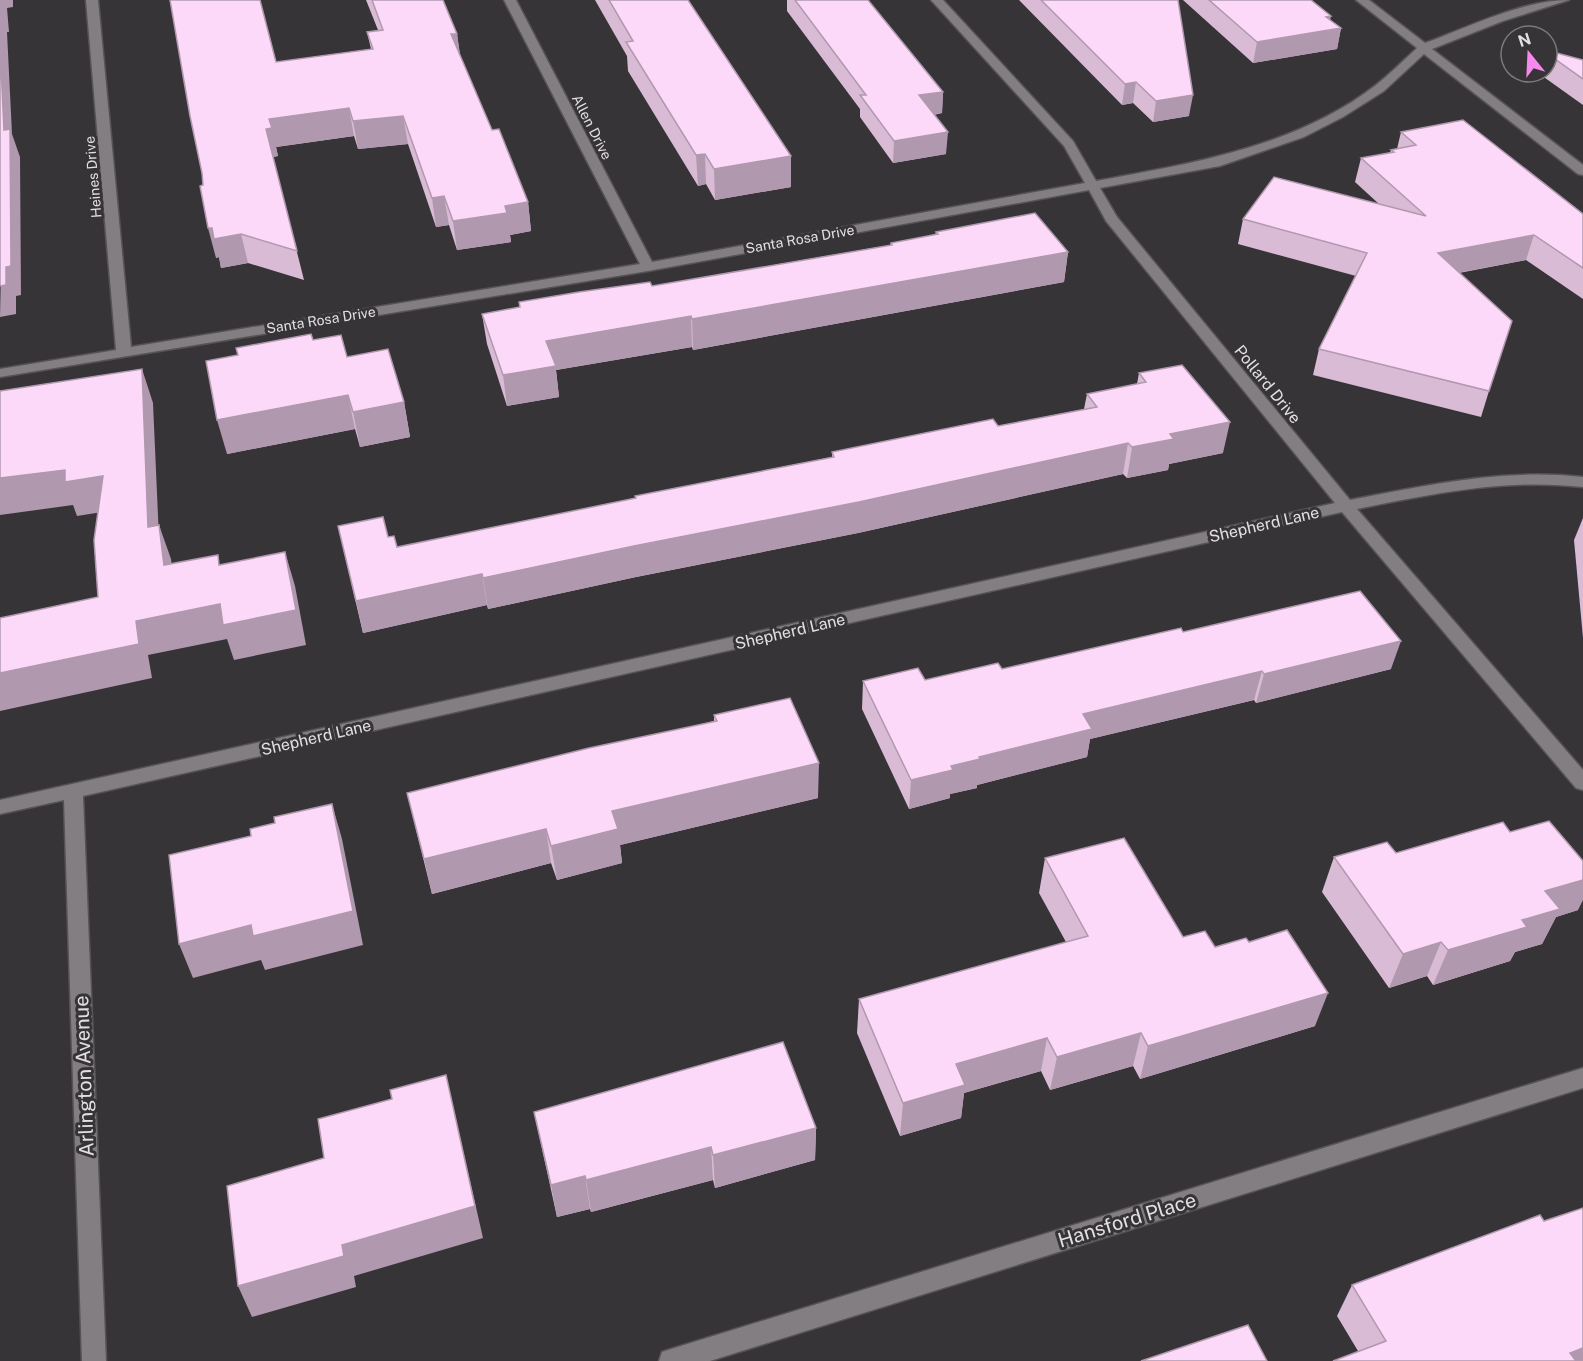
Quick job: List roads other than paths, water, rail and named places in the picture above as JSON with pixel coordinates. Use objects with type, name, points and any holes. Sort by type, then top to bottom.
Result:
[{"type":"street","name":"Heines Drive","points":[[92,0],[124,352]]},
{"type":"street","name":"Allen Drive","points":[[510,0],[648,267]]},
{"type":"street","name":"Pollard Drive","points":[[938,0],[1069,144],[1111,219],[1346,506],[1583,783]]},
{"type":"street","points":[[1362,0],[1583,171]]},
{"type":"street","name":"Santa Rosa Drive","points":[[0,373],[648,267],[1215,163],[1300,134],[1339,114],[1380,88],[1424,48],[1499,19],[1563,0]]},
{"type":"street","name":"Shepherd Lane","points":[[0,807],[1346,506],[1452,486],[1512,479],[1583,482]]},
{"type":"street","name":"Arlington Avenue","points":[[73,791],[94,1361]]},
{"type":"street","name":"Hansford Place","points":[[671,1361],[1583,1078]]}]
